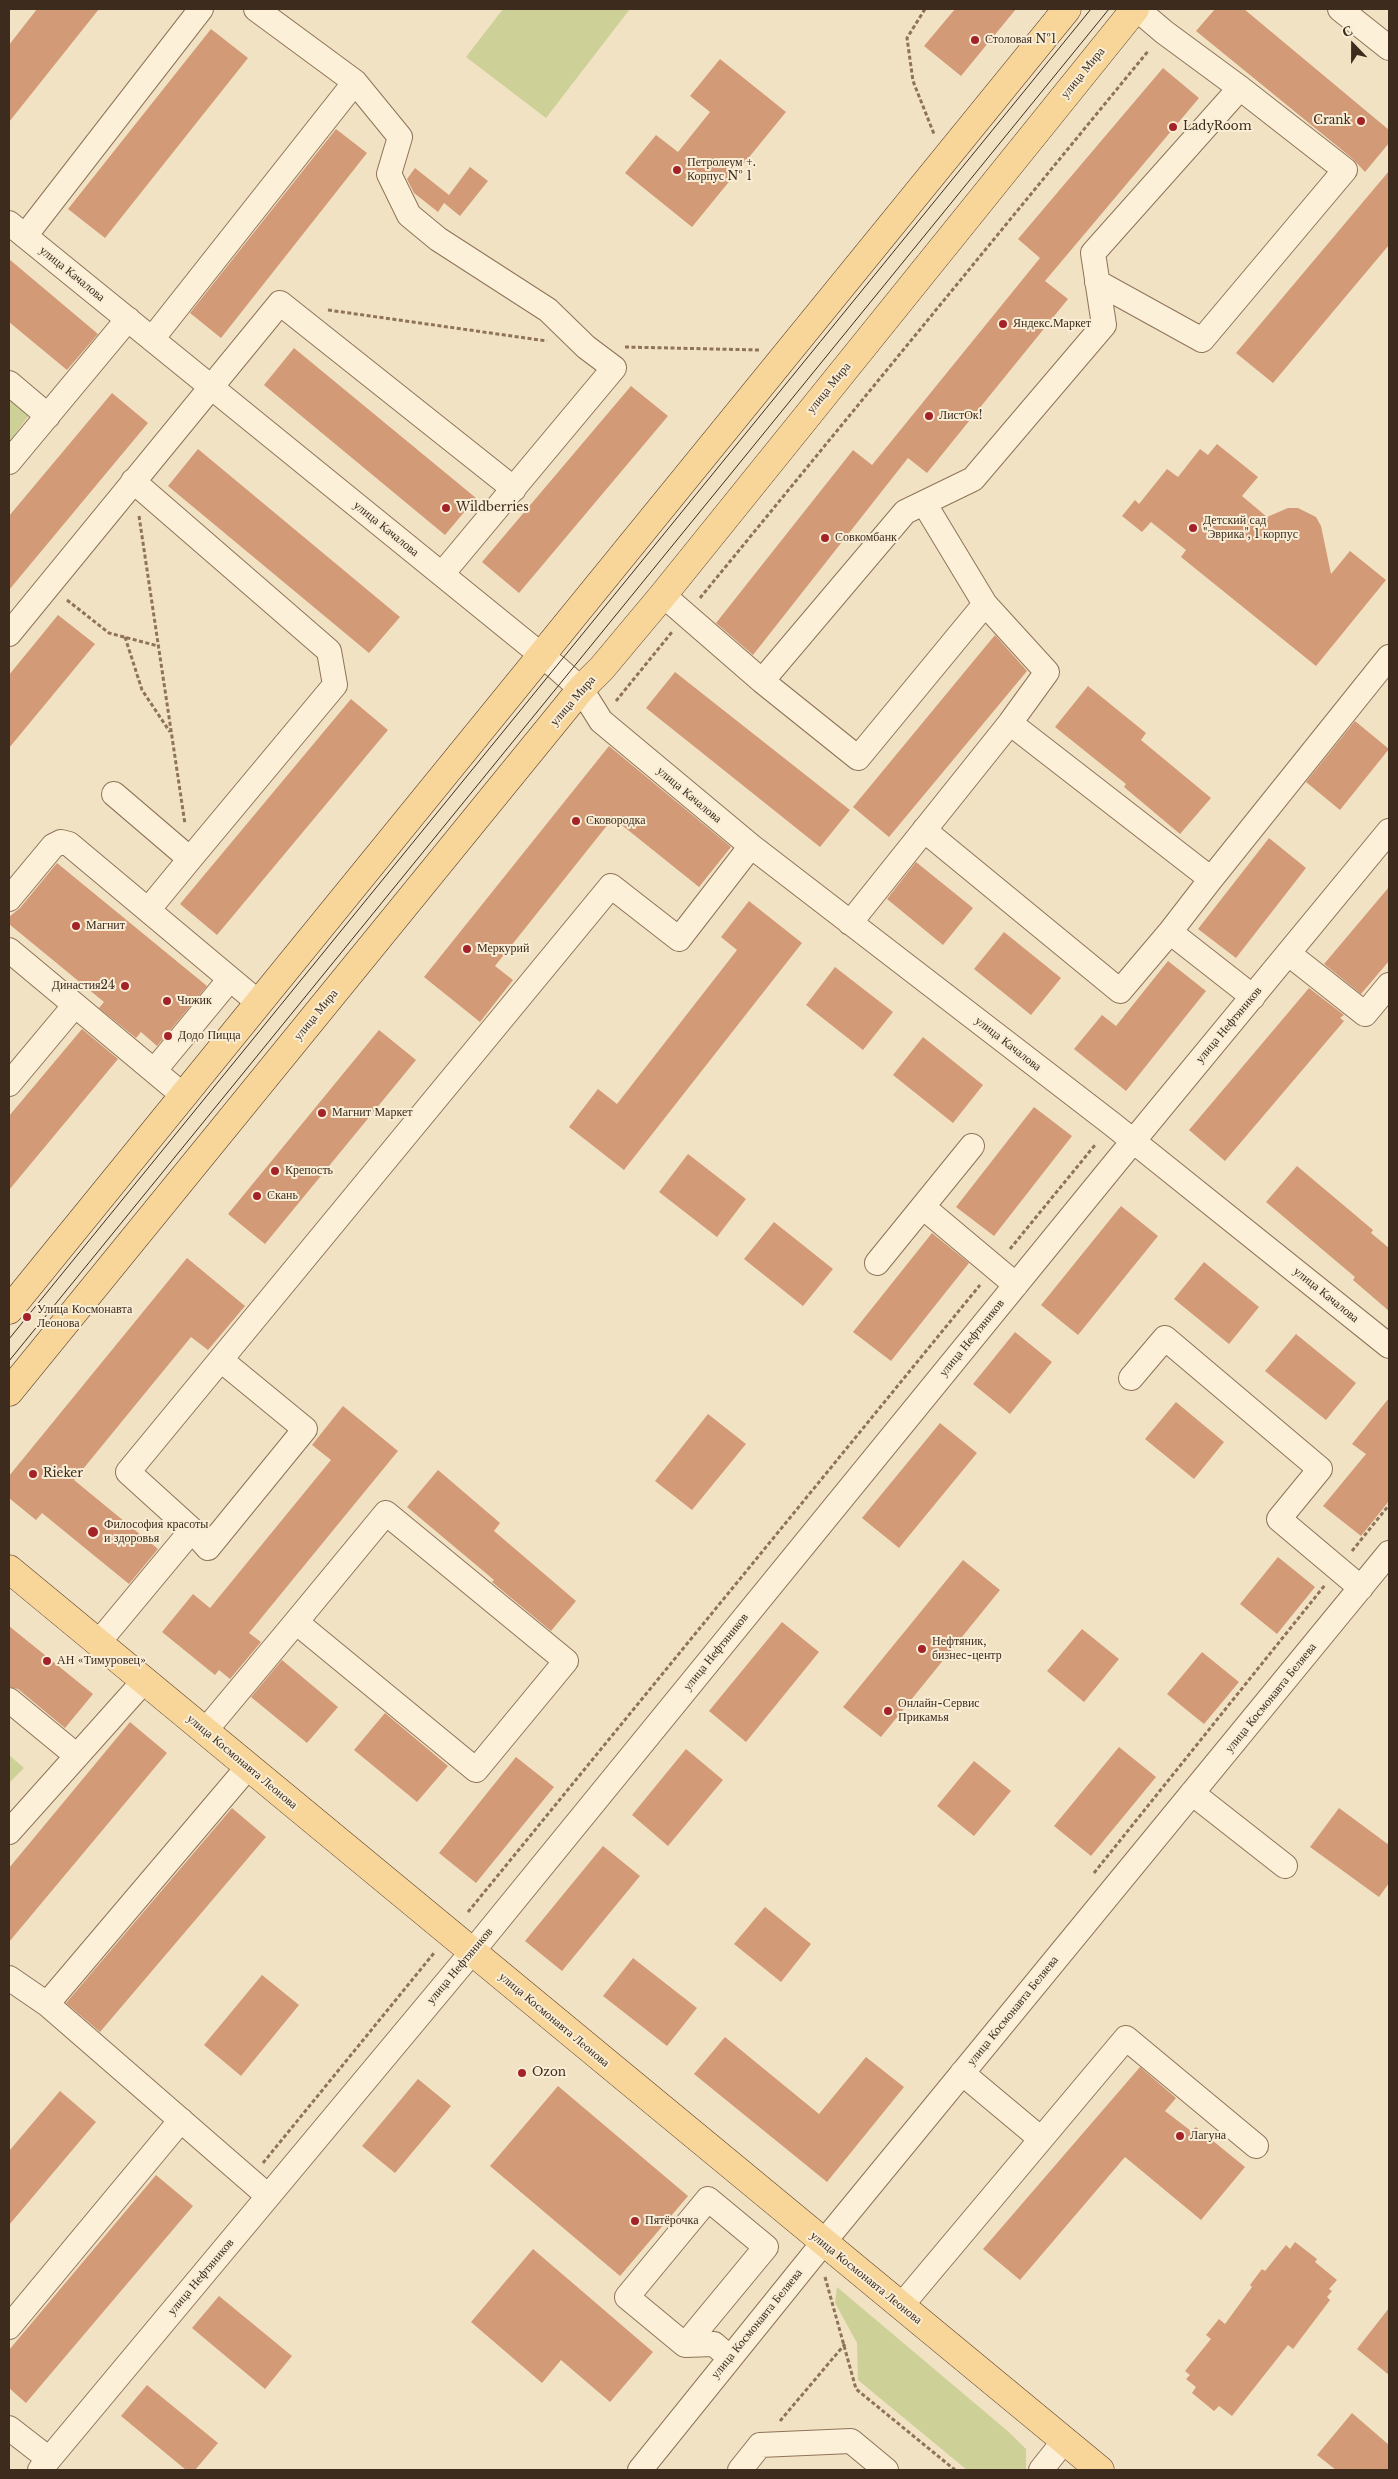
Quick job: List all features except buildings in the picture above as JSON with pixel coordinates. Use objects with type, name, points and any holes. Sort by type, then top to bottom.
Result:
[{"type":"main road","points":[[9,1310],[1067,9]]},
{"type":"main road","name":"улица Мира","points":[[9,1392],[581,689],[602,668],[663,595],[1136,9]]},
{"type":"main road","name":"улица Космонавта Леонова","points":[[12,1580],[98,1643],[472,1952],[822,2255],[901,2306],[1100,2470]]},
{"type":"street","points":[[17,229],[201,9]]},
{"type":"street","points":[[256,9],[355,82],[400,137],[389,174],[409,215],[438,239],[548,310],[586,347],[614,368],[442,574]]},
{"type":"street","points":[[1098,282],[1202,340],[1345,170],[1136,9]]},
{"type":"street","points":[[1340,9],[1389,48]]},
{"type":"street","points":[[152,339],[355,82]]},
{"type":"street","points":[[762,681],[905,512],[973,479],[1104,325],[1093,253],[1240,88]]},
{"type":"street","name":"улица Качалова","points":[[17,229],[542,655],[581,689],[601,721],[751,846],[1134,1141],[1389,1346]]},
{"type":"street","points":[[9,634],[210,386],[280,303],[514,489]]},
{"type":"street","points":[[9,462],[128,319]]},
{"type":"street","points":[[9,383],[48,416]]},
{"type":"street","points":[[134,481],[329,651],[336,685],[148,910]]},
{"type":"street","points":[[850,923],[1010,723],[1047,672],[985,604],[924,503]]},
{"type":"street","points":[[663,595],[762,681],[858,758],[985,604]]},
{"type":"street","points":[[924,830],[1120,991],[1170,932],[1389,657]]},
{"type":"street","points":[[1010,723],[1211,879]]},
{"type":"street","points":[[114,794],[190,859]]},
{"type":"street","name":"улица Нефтяников","points":[[44,2464],[472,1952],[1389,831]]},
{"type":"street","points":[[9,899],[53,846],[61,842],[69,844],[259,1003]]},
{"type":"street","points":[[221,1360],[305,1429],[208,1548],[192,1530],[128,1472],[611,886],[679,939],[751,846]]},
{"type":"street","points":[[1170,932],[1253,997]]},
{"type":"street","points":[[9,950],[184,1096]]},
{"type":"street","points":[[1289,954],[1365,1014],[1389,985]]},
{"type":"street","points":[[154,1071],[230,979]]},
{"type":"street","points":[[9,1084],[75,1005]]},
{"type":"street","points":[[877,1263],[972,1146]]},
{"type":"street","points":[[923,1207],[996,1266],[1016,1285]]},
{"type":"street","points":[[1131,1378],[1164,1338],[1320,1469],[1279,1519],[1361,1588]]},
{"type":"street","points":[[205,1732],[386,1513],[566,1661],[476,1770],[296,1622]]},
{"type":"street","points":[[98,1643],[192,1530]]},
{"type":"street","name":"улица Космонавта Беляева","points":[[640,2470],[730,2358],[822,2255],[962,2073],[1389,1553]]},
{"type":"street","points":[[9,1832],[144,1681]]},
{"type":"street","points":[[9,1700],[77,1756]]},
{"type":"street","points":[[47,2004],[248,1767]]},
{"type":"street","points":[[1192,1794],[1285,1866]]},
{"type":"street","points":[[9,1978],[47,2004],[268,2196]]},
{"type":"street","points":[[901,2306],[1126,2038],[1256,2146]]},
{"type":"street","points":[[962,2073],[1041,2140]]},
{"type":"street","points":[[9,2327],[182,2120]]},
{"type":"street","points":[[684,2345],[766,2247],[708,2199],[626,2297],[684,2345],[714,2344],[730,2358]]},
{"type":"street","points":[[9,2428],[44,2464]]},
{"type":"street","points":[[1041,2470],[1064,2440]]},
{"type":"street","points":[[740,2470],[760,2445],[851,2441],[886,2470]]},
{"type":"street","points":[[760,2445],[760,2470]]},
{"type":"path","points":[[925,9],[907,38],[913,81],[935,136]]},
{"type":"path","points":[[601,721],[1164,32]]},
{"type":"path","points":[[320,309],[586,347],[762,350]]},
{"type":"path","points":[[134,481],[190,859]]},
{"type":"path","points":[[49,585],[109,632],[158,646]]},
{"type":"path","points":[[124,637],[142,690],[172,734]]},
{"type":"path","points":[[468,1912],[1095,1145]]},
{"type":"path","points":[[1090,1877],[1389,1505]]},
{"type":"path","points":[[822,2255],[856,2389],[954,2470]]},
{"type":"path","points":[[760,2445],[845,2344]]},
{"type":"green space","points":[[503,9],[630,9],[546,118],[466,57]]},
{"type":"green space","points":[[9,395],[31,413],[9,442]]},
{"type":"green space","points":[[9,1755],[24,1768],[9,1783]]},
{"type":"green space","points":[[837,2287],[1010,2433],[1026,2449],[1026,2470],[967,2470],[858,2380],[857,2343],[835,2303]]},
{"type":"tram line","points":[[9,1339],[1091,9]]},
{"type":"tram line","points":[[9,1361],[1109,9]]},
{"type":"place","name":"Столовая №1","points":[[975,40]]},
{"type":"place","name":"Crank","points":[[1361,121]]},
{"type":"place","name":"LadyRoom","points":[[1173,127]]},
{"type":"place","name":"Петролеум +. Корпус № 1","points":[[677,170]]},
{"type":"place","name":"Яндекс.Маркет","points":[[1003,324]]},
{"type":"place","name":"ЛистОк!","points":[[929,416]]},
{"type":"place","name":"Wildberries","points":[[446,508]]},
{"type":"place","name":"Детский сад \"Эврика\", 1 корпус","points":[[1193,528]]},
{"type":"place","name":"Совкомбанк","points":[[825,538]]},
{"type":"place","name":"Сковородка","points":[[576,821]]},
{"type":"place","name":"Магнит","points":[[76,926]]},
{"type":"place","name":"Меркурий","points":[[467,949]]},
{"type":"place","name":"Династия24","points":[[125,986]]},
{"type":"place","name":"Чижик","points":[[167,1001]]},
{"type":"place","name":"Додо Пицца","points":[[168,1036]]},
{"type":"place","name":"Магнит Маркет","points":[[322,1113]]},
{"type":"place","name":"Крепость","points":[[275,1171]]},
{"type":"place","name":"Скань","points":[[257,1196]]},
{"type":"place","name":"Улица Космонавта Леонова","points":[[27,1317]]},
{"type":"place","name":"Rieker","points":[[33,1474]]},
{"type":"place","name":"Философия красоты и здоровья","points":[[93,1532]]},
{"type":"place","name":"Нефтяник, бизнес-центр","points":[[922,1649]]},
{"type":"place","name":"АН «Тимуровец»","points":[[47,1661]]},
{"type":"place","name":"Онлайн-Сервис Прикамья","points":[[888,1711]]},
{"type":"place","name":"Ozon","points":[[522,2073]]},
{"type":"place","name":"Лагуна","points":[[1180,2136]]},
{"type":"place","name":"Пятёрочка","points":[[635,2221]]}]
